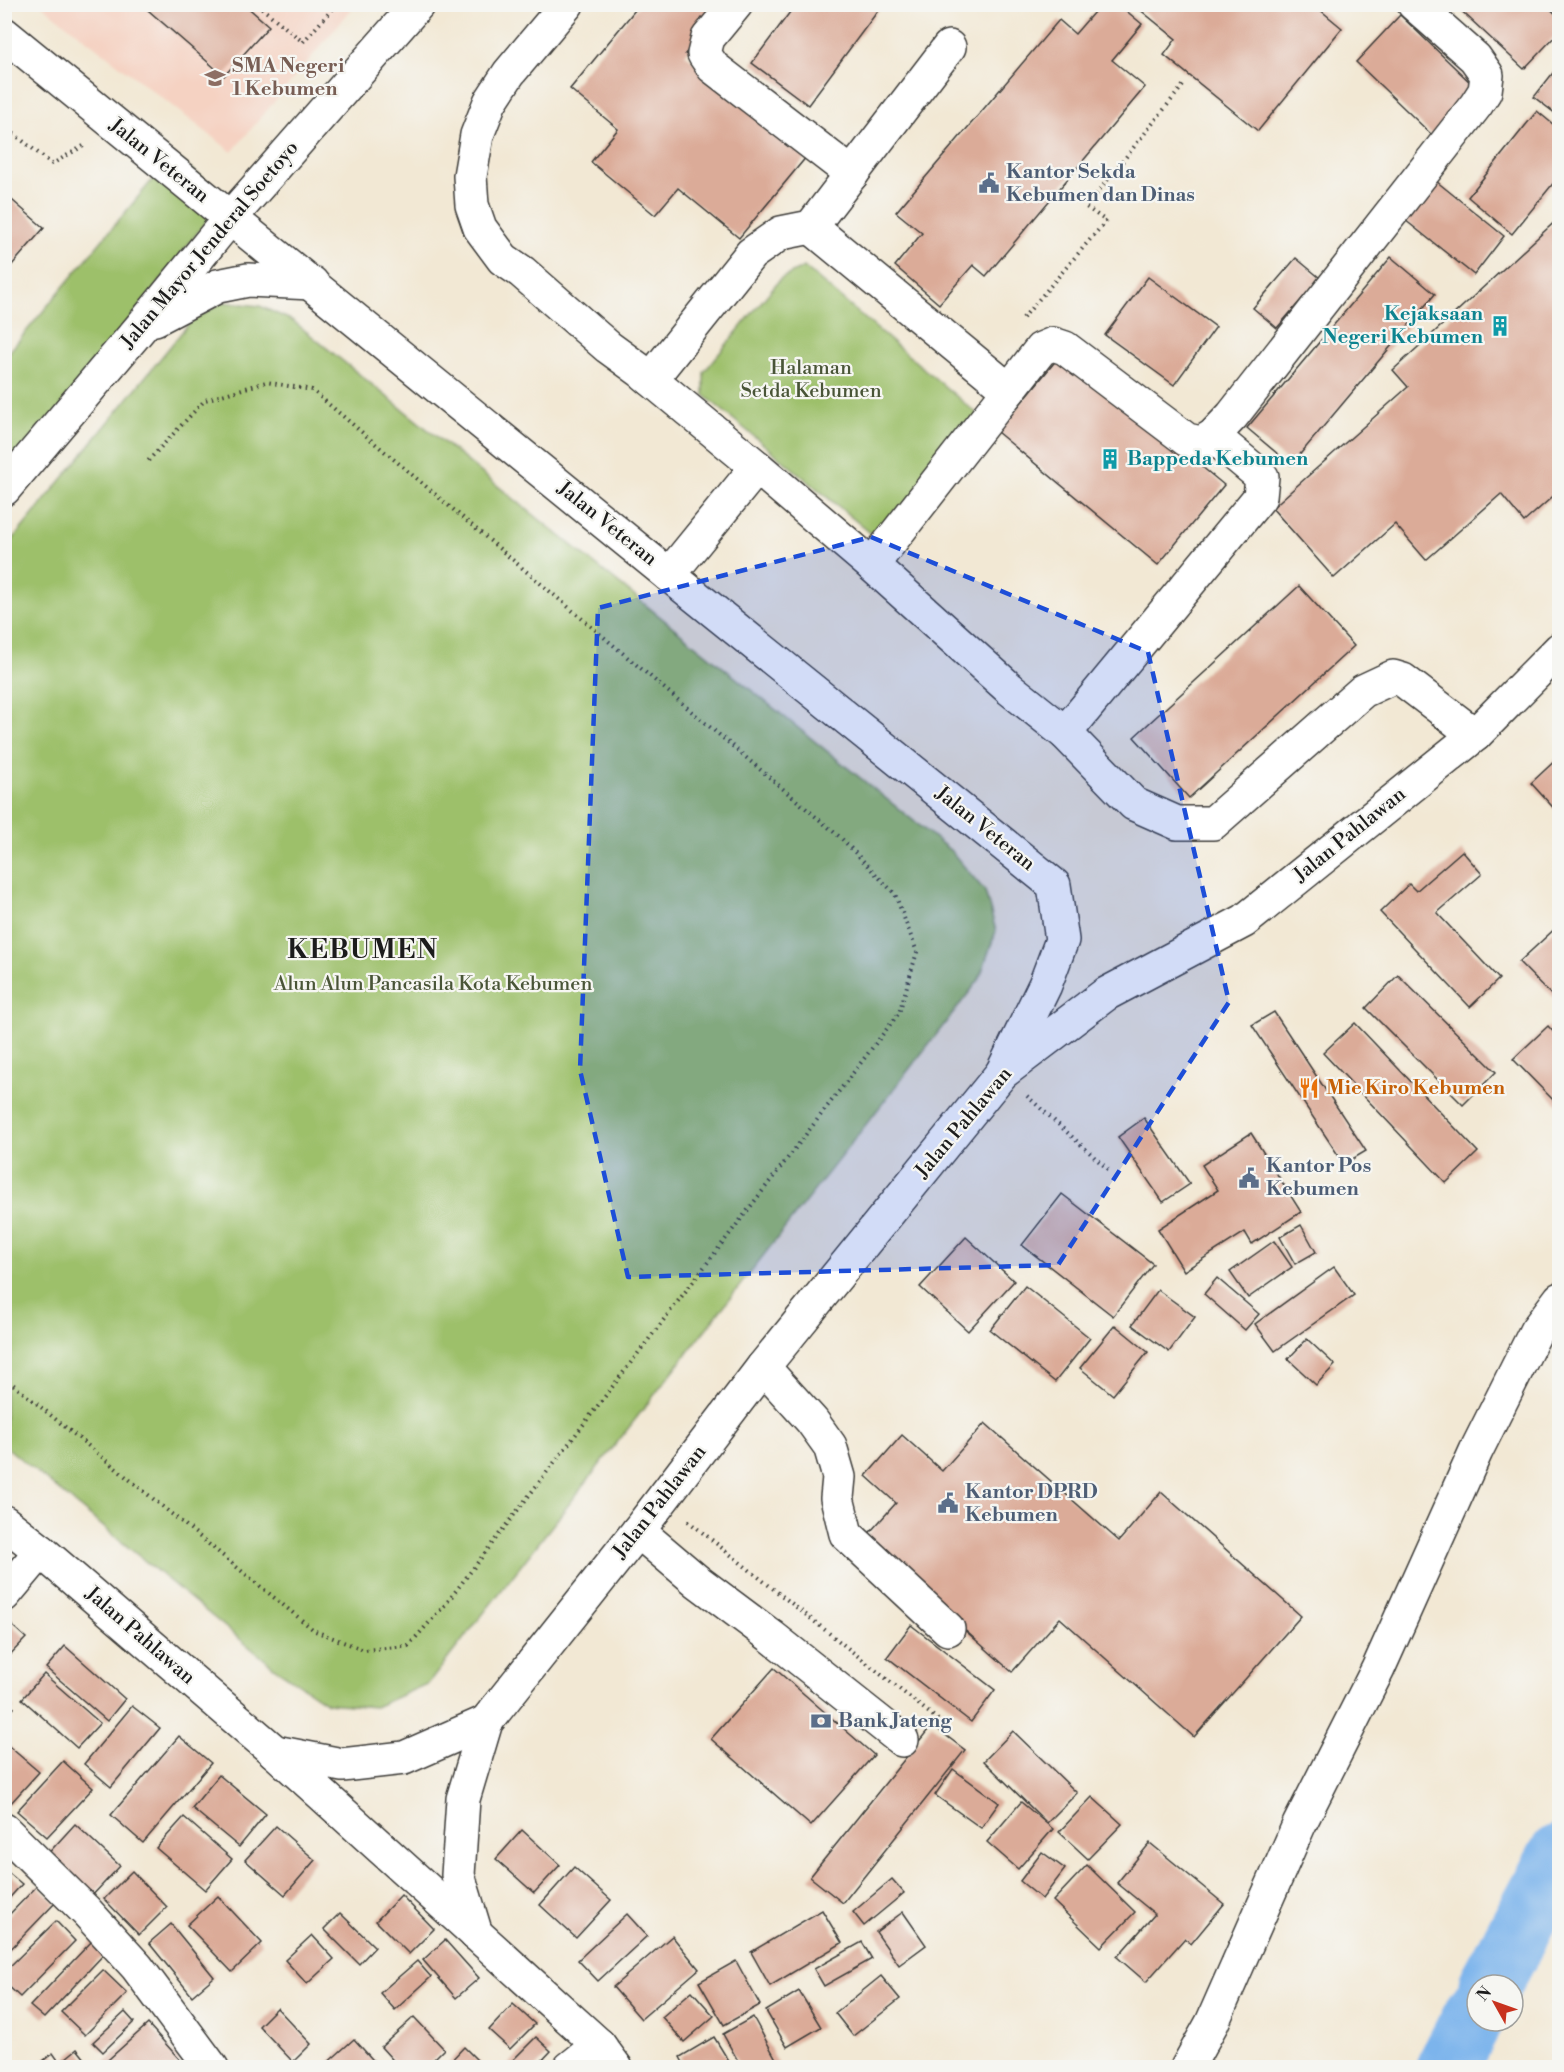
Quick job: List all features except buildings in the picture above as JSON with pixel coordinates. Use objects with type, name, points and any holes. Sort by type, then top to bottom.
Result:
[{"type":"main road","name":"Jalan Mayor Jenderal Soetoyo","points":[[4,489],[230,218],[418,4]]},
{"type":"main road","points":[[567,4],[509,74],[490,102],[477,135],[470,176],[472,205],[480,228],[503,259],[522,272],[608,347],[651,379],[872,565],[1010,688],[1065,733],[1134,804],[1177,823],[1213,823],[1363,691],[1393,677],[1403,680],[1475,735]]},
{"type":"main road","points":[[736,4],[708,38],[704,54],[713,67],[852,174]]},
{"type":"main road","points":[[872,565],[1041,350],[1053,344],[1065,348],[1187,440],[1201,443],[1213,436],[1247,397],[1485,91],[1487,75],[1475,58],[1413,4]]},
{"type":"main road","name":"Jalan Veteran","points":[[4,34],[1054,885],[1062,940],[1045,985],[1002,1073]]},
{"type":"main road","points":[[651,379],[751,254],[781,233],[811,227],[949,48]]},
{"type":"main road","points":[[811,227],[1009,390]]},
{"type":"main road","points":[[142,326],[218,286],[248,280],[312,283]]},
{"type":"main road","points":[[1065,733],[1260,497],[1262,477],[1213,436]]},
{"type":"main road","points":[[669,575],[757,467]]},
{"type":"main road","name":"Jalan Pahlawan","points":[[476,1934],[458,1875],[463,1800],[486,1722],[638,1531],[764,1366],[1002,1073],[1106,994],[1244,921],[1475,735],[1560,649]]},
{"type":"main road","points":[[1187,2067],[1212,2023],[1299,1824],[1378,1669],[1476,1451],[1536,1331],[1560,1299]]},
{"type":"main road","points":[[764,1366],[812,1421],[830,1446],[839,1477],[837,1498],[846,1534],[948,1629]]},
{"type":"main road","name":"Jalan Pahlawan","points":[[4,1522],[41,1551],[275,1752],[476,1934]]},
{"type":"main road","points":[[638,1531],[697,1581],[772,1636],[902,1740]]},
{"type":"main road","points":[[4,1595],[41,1551]]},
{"type":"main road","name":"Jalan Pahlawan","points":[[275,1752],[342,1765],[404,1758],[486,1722]]},
{"type":"main road","points":[[4,1830],[86,1911],[137,1967],[212,2067]]},
{"type":"main road","points":[[476,1934],[608,2056]]},
{"type":"main road","points":[[570,2067],[608,2056]]},
{"type":"path","points":[[257,4],[303,42],[337,4]]},
{"type":"path","points":[[1020,321],[1106,221],[1086,207],[1185,83]]},
{"type":"path","points":[[4,126],[52,164],[118,127]]},
{"type":"path","points":[[4,1377],[315,1631],[364,1650],[408,1646],[445,1605],[899,1013],[917,952],[895,894],[841,838],[312,390],[266,382],[205,400],[147,462]]},
{"type":"path","points":[[1002,1073],[1111,1173]]},
{"type":"path","points":[[662,1500],[947,1726]]},
{"type":"highlighted area","points":[[871,537],[1148,652],[1229,1002],[1058,1265],[628,1277],[580,1070],[598,608]]},
{"type":"shaded area","name":"SMA Negeri 1 Kebumen","points":[[41,5],[355,5],[232,152]]},
{"type":"green space","points":[[173,155],[226,196],[5,481],[5,357]]},
{"type":"green space","name":"Halaman Setda Kebumen","points":[[804,267],[982,418],[880,541],[704,395],[704,372],[780,279]]},
{"type":"green space","name":"Alun Alun Pancasila Kota Kebumen","points":[[223,302],[260,306],[293,321],[951,851],[985,891],[996,931],[979,980],[429,1683],[375,1707],[327,1703],[275,1668],[5,1446],[5,549],[190,322]]},
{"type":"waterway","points":[[1496,1973],[1560,1855]]},
{"type":"waterway","points":[[1447,2068],[1465,2033]]},
{"type":"place","name":"SMA Negeri 1 Kebumen","points":[[215,78]]},
{"type":"place","name":"Kantor Sekda Kebumen dan Dinas","points":[[989,183]]},
{"type":"place","name":"Kejaksaan Negeri Kebumen","points":[[1500,326]]},
{"type":"place","name":"Bappeda Kebumen","points":[[1110,459]]},
{"type":"place","name":"Mie Kiro Kebumen","points":[[1309,1088]]},
{"type":"place","name":"Kantor Pos Kebumen","points":[[1249,1178]]},
{"type":"place","name":"Kantor DPRD Kebumen","points":[[948,1503]]},
{"type":"place","name":"Bank Jateng","points":[[821,1721]]},
{"type":"district","name":"KEBUMEN","points":[[363,950]]}]
